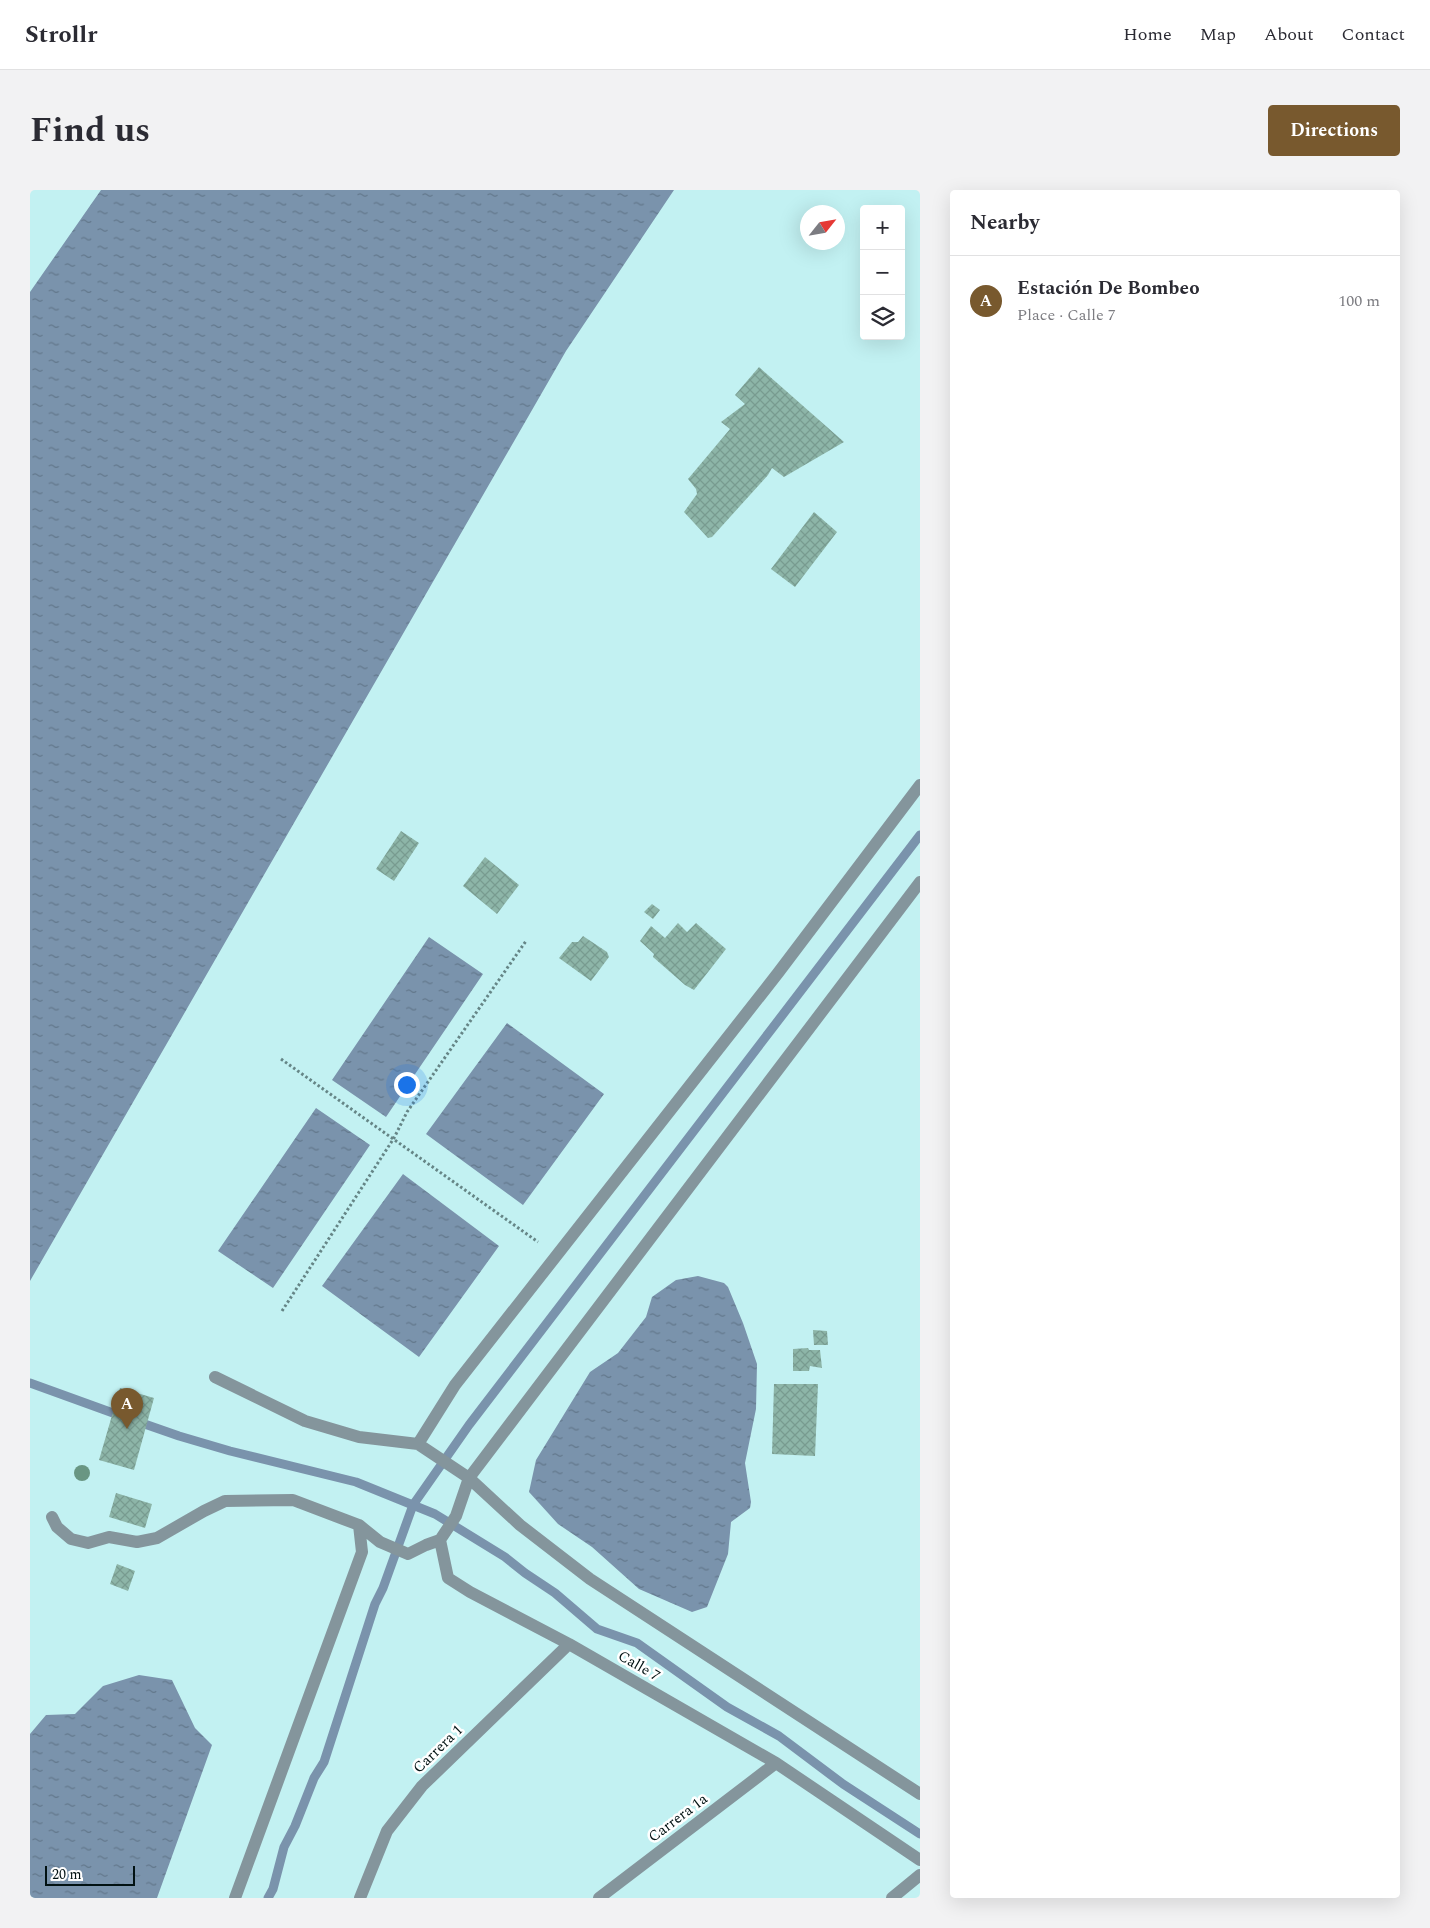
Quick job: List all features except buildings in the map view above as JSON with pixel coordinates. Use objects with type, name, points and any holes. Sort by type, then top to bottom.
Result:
[{"type":"street","points":[[418,1444],[455,1385],[778,973],[920,785]]},
{"type":"street","points":[[52,1517],[57,1528],[71,1539],[88,1543],[109,1537],[137,1542],[157,1538],[224,1501],[293,1500],[359,1525],[380,1542],[408,1554],[440,1540],[456,1516],[469,1478],[920,882]]},
{"type":"street","points":[[215,1377],[305,1421],[359,1437],[418,1444],[469,1478],[520,1525],[590,1579],[920,1794]]},
{"type":"street","points":[[235,1898],[362,1552],[359,1525]]},
{"type":"street","name":"Calle 7","points":[[440,1540],[448,1578],[776,1763],[920,1860]]},
{"type":"street","name":"Carrera 1","points":[[360,1898],[387,1831],[422,1786],[568,1644]]},
{"type":"street","name":"Carrera 1a","points":[[599,1898],[776,1763]]},
{"type":"street","points":[[892,1898],[920,1875]]},
{"type":"path","points":[[282,1311],[394,1138],[407,1112],[526,941]]},
{"type":"path","points":[[281,1059],[541,1244]]},
{"type":"water","points":[[101,190],[674,190],[566,351],[30,1281],[30,292]]},
{"type":"water","points":[[429,937],[483,974],[386,1117],[332,1080]]},
{"type":"water","points":[[507,1023],[604,1094],[523,1205],[426,1134]]},
{"type":"water","points":[[316,1108],[370,1145],[273,1288],[218,1251]]},
{"type":"water","points":[[403,1174],[499,1246],[419,1357],[322,1286]]},
{"type":"water","points":[[698,1276],[724,1283],[728,1287],[757,1364],[756,1409],[745,1463],[751,1502],[750,1508],[731,1522],[728,1554],[707,1607],[692,1612],[639,1589],[592,1547],[558,1524],[529,1492],[536,1460],[590,1372],[618,1353],[646,1317],[652,1297],[676,1280]]},
{"type":"water","points":[[139,1675],[172,1680],[195,1728],[212,1745],[157,1898],[30,1898],[30,1734],[46,1715],[75,1714],[103,1686]]},
{"type":"waterway","points":[[268,1898],[273,1889],[284,1847],[295,1826],[314,1778],[324,1762],[375,1604],[383,1588],[413,1505],[469,1425],[920,835]]},
{"type":"waterway","points":[[30,1383],[124,1417]]},
{"type":"waterway","points":[[136,1421],[230,1451],[356,1482],[435,1514],[505,1557],[555,1593],[597,1629],[637,1643],[727,1707],[779,1736],[843,1784],[920,1834]]},
{"type":"place","name":"Estación De Bombeo","points":[[127,1429]]}]
